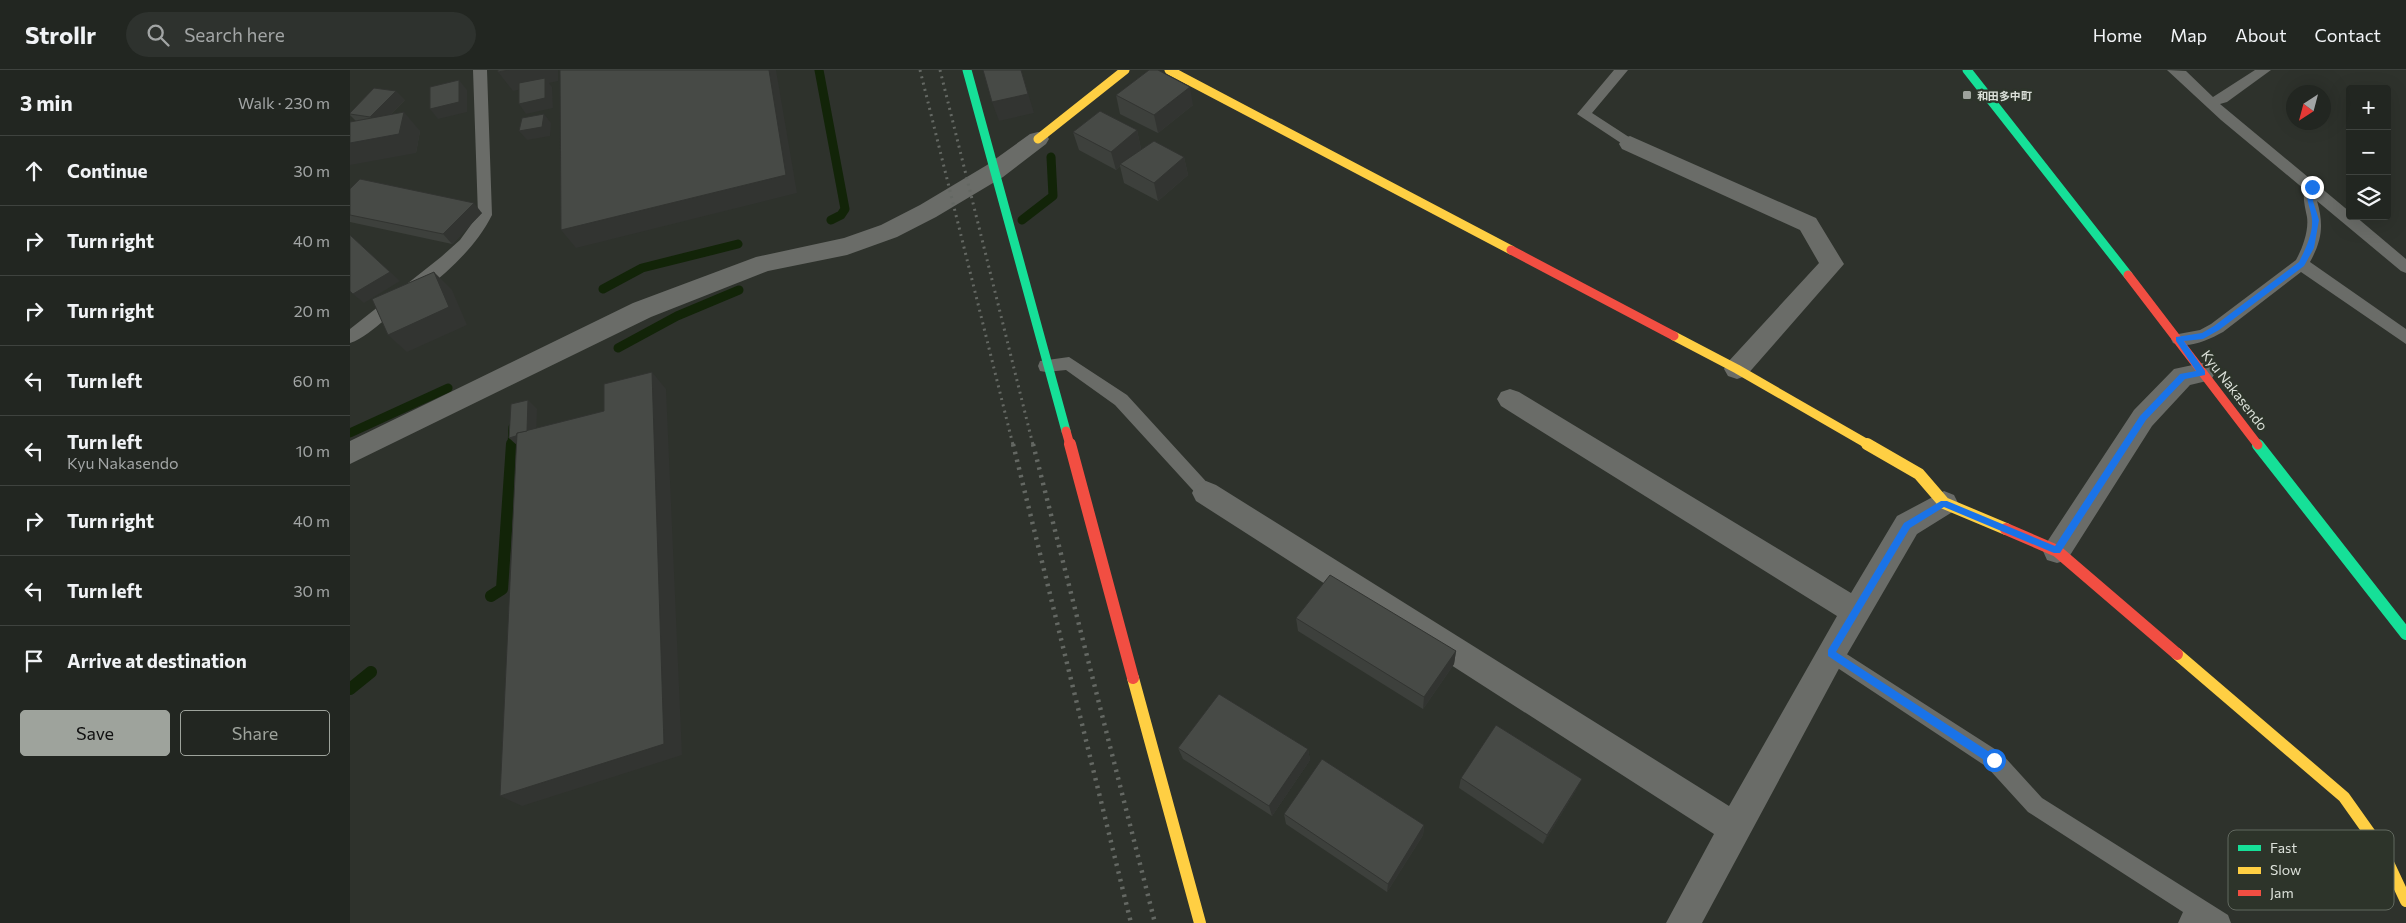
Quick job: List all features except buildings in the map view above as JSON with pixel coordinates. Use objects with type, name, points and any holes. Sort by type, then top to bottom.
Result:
[{"type":"street","points":[[967,70],[985,143],[995,171],[1046,366],[1200,923]]},
{"type":"street","points":[[350,453],[642,310],[764,263],[847,246],[889,231],[928,211],[995,171],[1125,70]]},
{"type":"street","points":[[1169,70],[1737,370],[1918,474],[1944,503],[2057,551],[2344,797],[2367,830]]},
{"type":"street","name":"Kyu Nakasendo","points":[[1967,70],[2179,339],[2202,373],[2406,634]]},
{"type":"street","points":[[1630,144],[1808,224],[1832,264],[1737,370]]},
{"type":"street","points":[[2057,551],[2143,418],[2183,376],[2202,373]]},
{"type":"street","points":[[1510,399],[1856,612]]},
{"type":"street","points":[[1206,493],[1734,828]]},
{"type":"street","points":[[1683,923],[1831,653],[1907,525],[1944,503]]},
{"type":"street","points":[[2394,875],[2406,901]]},
{"type":"lane","points":[[350,337],[404,298],[446,261],[466,242],[485,216],[485,142],[480,70]]},
{"type":"lane","points":[[1621,70],[1584,114],[1630,144]]},
{"type":"lane","points":[[2174,70],[2406,267]]},
{"type":"lane","points":[[2212,102],[2222,99],[2264,70]]},
{"type":"lane","points":[[2179,339],[2203,336],[2217,328],[2301,264],[2310,248],[2315,220],[2310,201],[2312,187]]},
{"type":"lane","points":[[2301,264],[2375,314],[2406,338]]},
{"type":"lane","points":[[1046,366],[1069,363],[1121,400],[1206,493]]},
{"type":"lane","points":[[1831,653],[1994,760],[2035,805],[2192,916],[2220,923]]},
{"type":"waterway","points":[[819,70],[845,209],[841,215],[831,220]]},
{"type":"waterway","points":[[1022,220],[1053,196],[1051,157]]},
{"type":"waterway","points":[[603,289],[642,268],[738,244]]},
{"type":"waterway","points":[[618,348],[677,316],[739,290]]},
{"type":"waterway","points":[[350,433],[448,388]]},
{"type":"waterway","points":[[512,445],[513,427]]},
{"type":"waterway","points":[[491,596],[502,589],[512,444]]},
{"type":"waterway","points":[[350,689],[371,672]]},
{"type":"railway","points":[[920,70],[1013,445]]},
{"type":"railway","points":[[940,70],[1033,445]]},
{"type":"railway","points":[[1013,444],[1131,923]]},
{"type":"railway","points":[[1033,444],[1155,923]]},
{"type":"traffic: fast","points":[[967,70],[1066,431]]},
{"type":"traffic: fast","points":[[1967,70],[2128,275]]},
{"type":"traffic: fast","points":[[2258,445],[2406,634]]},
{"type":"traffic: slow","points":[[1038,139],[1125,70]]},
{"type":"traffic: slow","points":[[1169,70],[1511,250]]},
{"type":"traffic: slow","points":[[1674,336],[1737,369],[1919,474],[1944,503],[2006,529]]},
{"type":"traffic: slow","points":[[2177,654],[2344,797],[2367,830]]},
{"type":"traffic: slow","points":[[1133,678],[1200,923]]},
{"type":"traffic: slow","points":[[2394,875],[2406,901]]},
{"type":"traffic: jam","points":[[1511,250],[1674,336]]},
{"type":"traffic: jam","points":[[2128,275],[2258,445]]},
{"type":"traffic: jam","points":[[1066,431],[1133,678]]},
{"type":"traffic: jam","points":[[2006,529],[2057,551],[2177,654]]},
{"type":"place","name":"和田多中町","points":[[1967,95]]},
{"type":"route","points":[[1994,760],[1831,653],[1907,525],[1944,503],[2057,551],[2143,418],[2183,376],[2202,373],[2185,351],[2179,339],[2203,336],[2217,328],[2246,308],[2301,264],[2310,248],[2315,220],[2310,201],[2312,187]]}]
